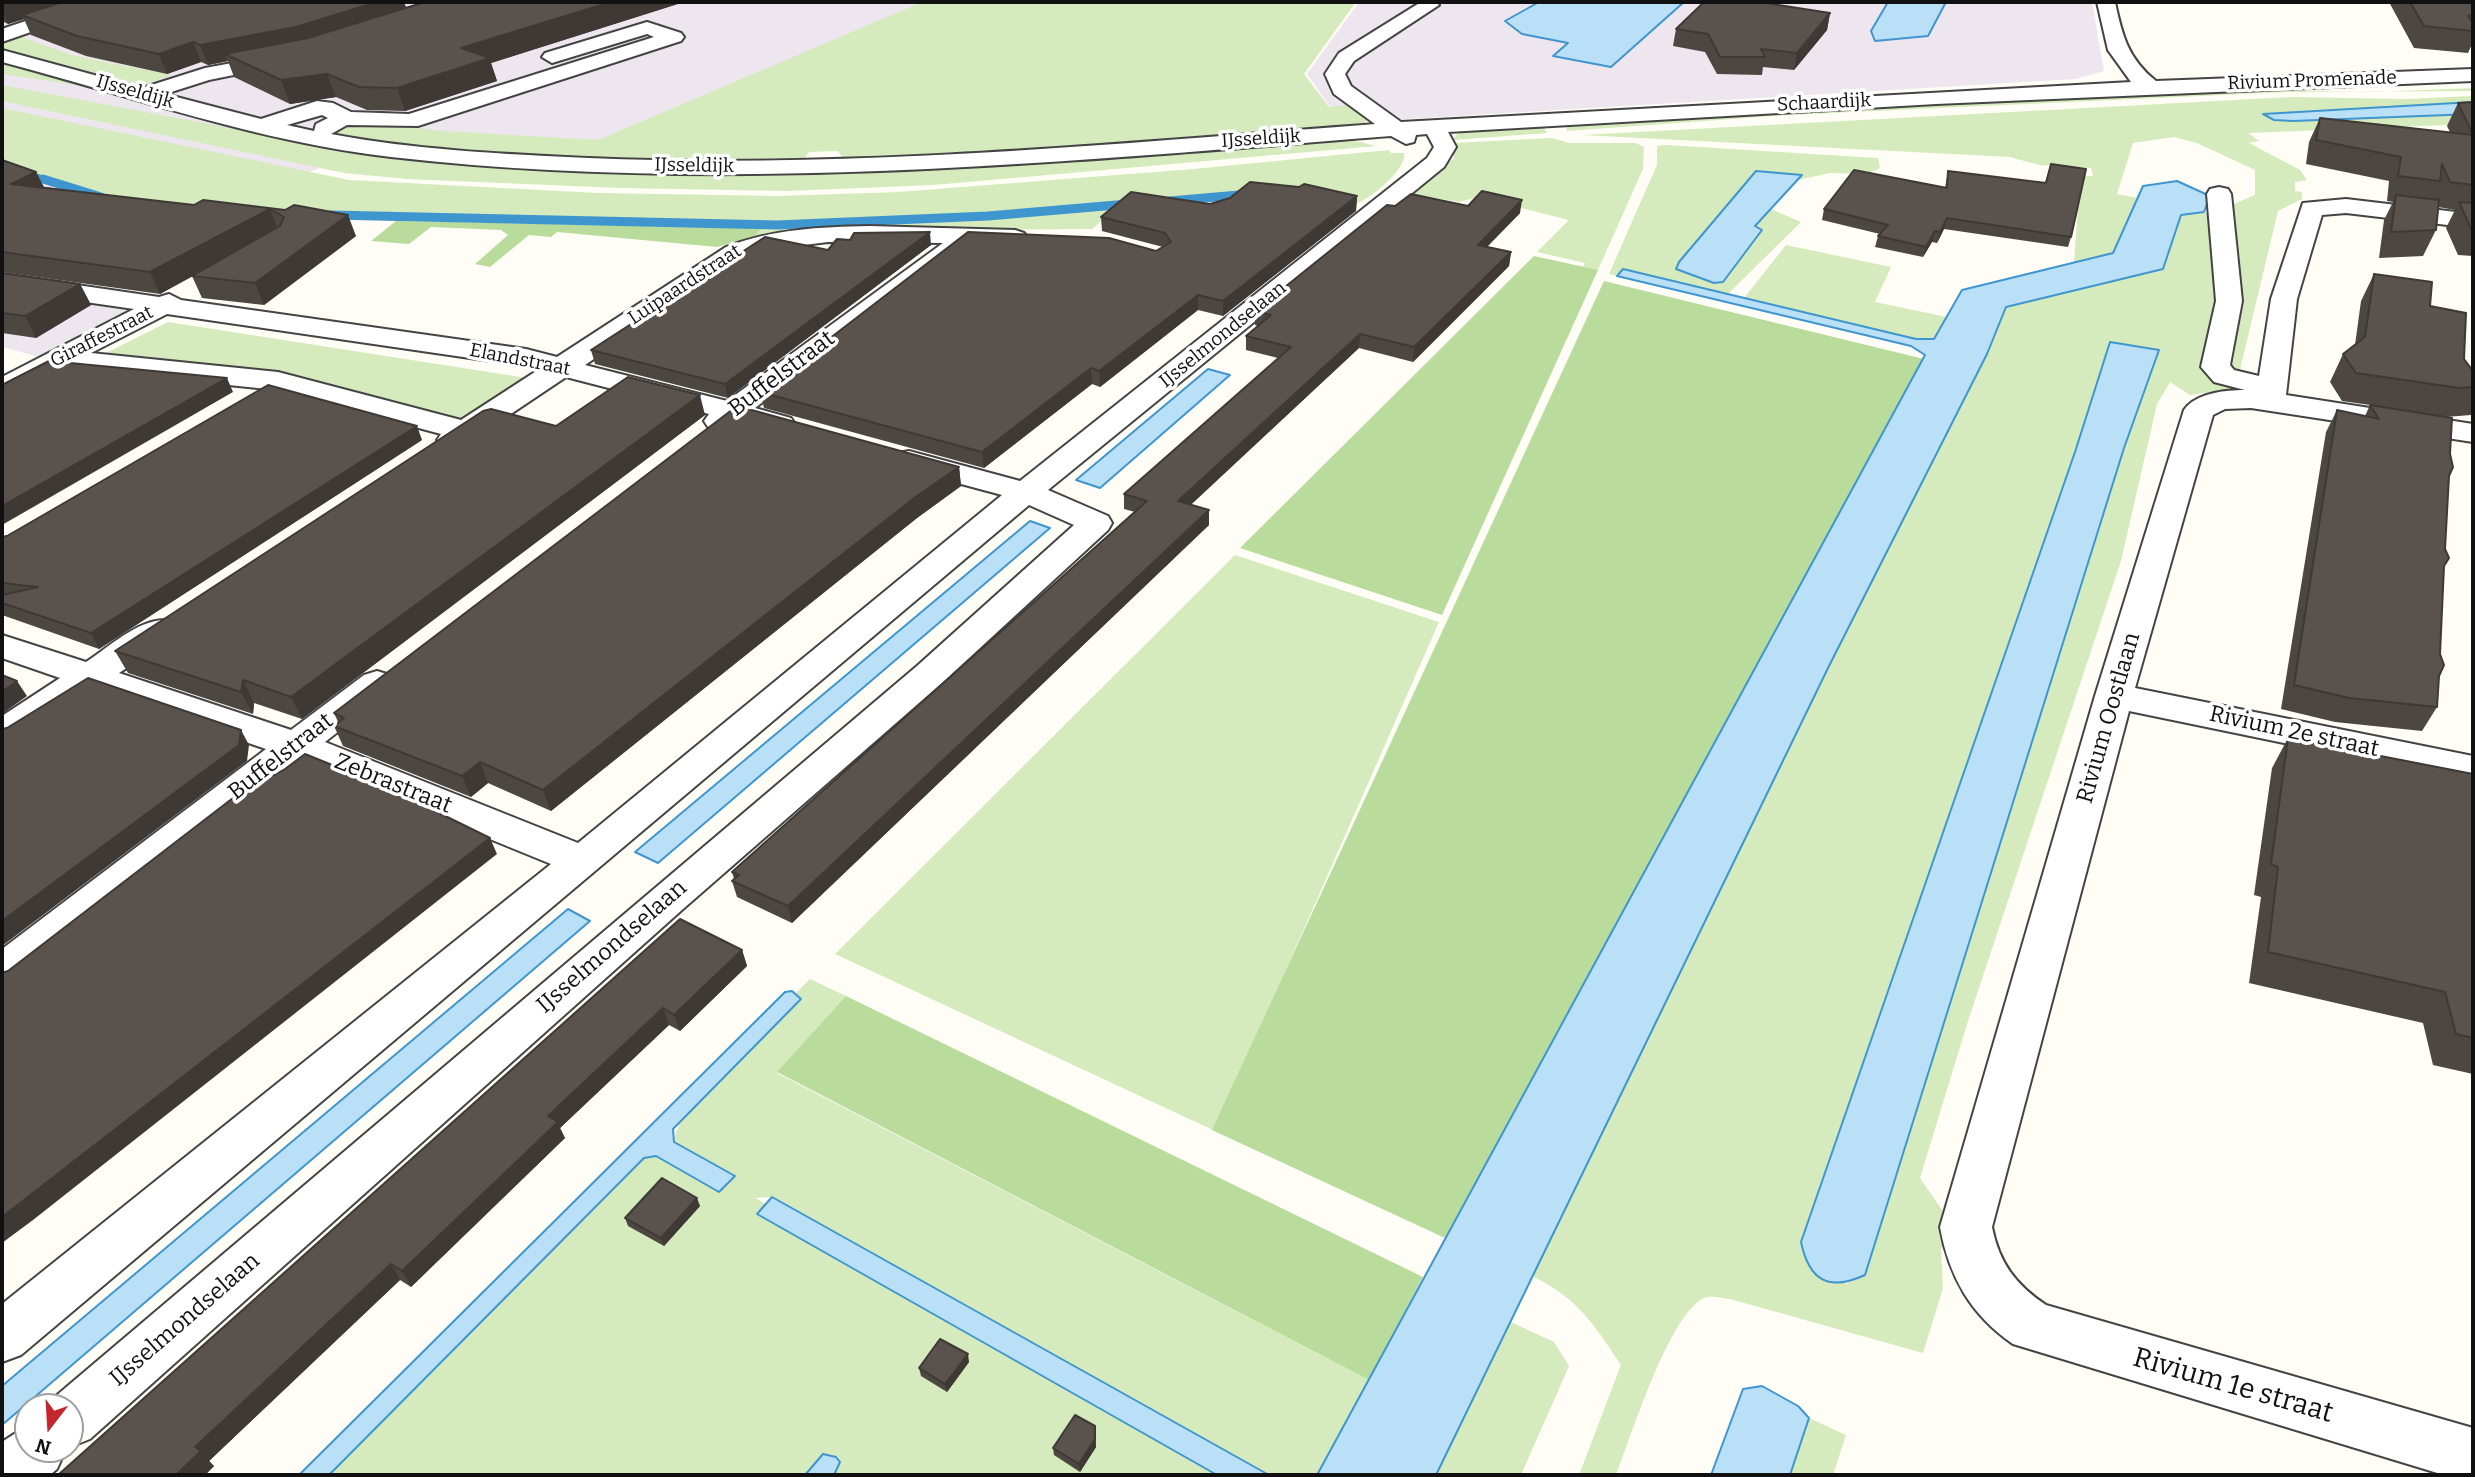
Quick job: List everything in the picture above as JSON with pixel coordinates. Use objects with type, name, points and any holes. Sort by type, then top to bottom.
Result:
[{"type":"street","points":[[2,36],[87,6],[63,2]]},
{"type":"street","points":[[2106,2],[2119,58],[2134,75],[2150,87]]},
{"type":"street","points":[[1417,176],[1421,162],[1419,154],[1398,129],[1342,89],[1335,79],[1336,69],[1346,57],[1429,5]]},
{"type":"street","points":[[306,137],[344,118],[410,121],[674,37],[647,28],[552,57]]},
{"type":"street","name":"IJsseldijk","points":[[2,56],[260,127],[306,137],[473,159],[821,159],[1398,129]]},
{"type":"street","points":[[13,81],[123,100],[155,97],[205,74],[301,56]]},
{"type":"street","name":"Rivium Promenade","points":[[2150,87],[2473,75]]},
{"type":"street","name":"Schaardijk","points":[[1398,129],[2150,87]]},
{"type":"street","points":[[260,127],[317,108],[342,114],[344,118]]},
{"type":"street","name":"IJsselmondselaan","points":[[2,1337],[583,861],[1026,492],[1436,162],[1444,151],[1444,143],[1434,127]]},
{"type":"street","points":[[2219,194],[2229,300],[2215,367],[2224,376],[2271,395],[2473,433]]},
{"type":"street","points":[[2271,395],[2289,278],[2312,208],[2329,206],[2473,222]]},
{"type":"street","name":"Luipaardstraat","points":[[431,454],[559,367],[757,241],[896,234],[1044,239]]},
{"type":"street","name":"Buffelstraat","points":[[689,444],[963,237]]},
{"type":"street","name":"Elandstraat","points":[[2,282],[526,358],[813,433]]},
{"type":"street","name":"Giraffestraat","points":[[2,388],[199,286]]},
{"type":"street","points":[[2,357],[51,362],[83,361],[278,381],[466,431]]},
{"type":"street","points":[[230,409],[278,381]]},
{"type":"street","name":"Rivium Oostlaan","points":[[1999,1301],[1974,1265],[1966,1227],[2114,696],[2199,410],[2213,401],[2271,395]]},
{"type":"street","points":[[880,452],[1026,492]]},
{"type":"street","name":"IJsselmondselaan","points":[[84,1408],[657,907],[930,674],[1096,523],[1026,492]]},
{"type":"street","points":[[2,733],[184,614]]},
{"type":"street","name":"Zebrastraat","points":[[2,646],[296,745],[583,861]]},
{"type":"street","name":"Buffelstraat","points":[[2,973],[405,662]]},
{"type":"street","name":"Rivium 2e straat","points":[[2114,696],[2473,769]]},
{"type":"street","name":"Rivium 1e straat","points":[[1999,1301],[2032,1326],[2055,1334],[2473,1456]]},
{"type":"street","points":[[7,1475],[21,1463]]},
{"type":"shaded area","points":[[2,2],[969,2],[661,144],[424,133],[196,210],[57,289],[165,305],[54,361],[2,347]]},
{"type":"shaded area","points":[[1359,2],[2092,2],[2104,71],[2075,79],[1341,123],[1307,74]]},
{"type":"green space","points":[[922,2],[1356,2],[1304,74],[1329,107],[1348,105],[1367,116],[1365,123],[1354,127],[958,155],[844,160],[838,151],[809,152],[805,158],[750,164],[494,152],[332,136],[339,128],[372,123],[444,131],[598,140]]},
{"type":"green space","points":[[16,35],[75,56],[172,75],[143,85],[2,49],[2,39]]},
{"type":"green space","points":[[2,61],[102,89],[2,74]]},
{"type":"green space","points":[[2,85],[278,137],[729,171],[1344,138],[1376,146],[934,185],[788,191],[620,188],[407,179],[344,173],[2,101]]},
{"type":"green space","points":[[2473,88],[2473,91],[2388,91]]},
{"type":"green space","points":[[2201,89],[2354,92],[2287,92],[1787,115],[1567,131],[1566,123]]},
{"type":"green space","points":[[2473,96],[2473,102],[2263,114],[2293,121],[2473,114],[2473,124],[2248,133],[2259,141],[2249,143],[2300,170],[2307,180],[2295,182],[2295,191],[2302,192],[2302,199],[2278,211],[2239,374],[2225,369],[2229,217],[2234,204],[2255,195],[2255,170],[2197,143],[2174,137],[2133,143],[2117,194],[2138,198],[2114,253],[2074,263],[2080,176],[2093,176],[2091,168],[2039,165],[2010,157],[1582,135],[2291,97],[2406,99]]},
{"type":"green space","points":[[2,108],[349,180],[598,193],[778,196],[899,192],[1193,169],[1389,150],[1391,153],[1404,153],[1404,160],[1394,175],[1377,191],[1353,205],[1305,194],[1117,207],[1092,229],[812,231],[755,236],[760,228],[396,221],[196,210],[118,199],[2,168]]},
{"type":"green space","points":[[1543,126],[1547,133],[1453,140],[1457,134],[1479,129]]},
{"type":"green space","points":[[1552,138],[1569,143],[1636,143],[1644,147],[1643,169],[1598,270],[1583,267],[1585,263],[1537,252],[1569,220],[1478,197],[1459,202],[1407,193],[1454,158],[1453,143]]},
{"type":"green space","points":[[1657,146],[1878,158],[1880,168],[1867,174],[1830,173],[1798,180],[1802,176],[1679,262],[1762,230],[1755,226],[1771,209],[1801,222],[1728,294],[1623,269],[1617,276],[1609,274],[1657,165]]},
{"type":"green space","points":[[2212,212],[2219,298],[2203,367],[2245,387],[2190,395],[2170,382],[2157,404],[2121,561],[1968,1021],[1920,1178],[1949,1220],[1941,1250],[1943,1288],[1923,1353],[1730,1299],[1704,1298],[1691,1309],[1665,1351],[1652,1378],[1616,1475],[1579,1475],[1621,1365],[1583,1312],[1560,1292],[1530,1275],[1829,665],[1987,354],[2006,307],[2163,269],[2181,215]],"holes":[[[2110,342],[2159,350],[2124,448],[1865,1275],[1846,1284],[1801,1242],[2075,452]]]},
{"type":"green space","points":[[396,221],[761,228],[755,236],[717,247],[557,232],[551,237],[529,235],[490,267],[475,264],[508,235],[501,230],[431,227],[409,244],[371,241]]},
{"type":"green space","points":[[1786,245],[1891,267],[1875,302],[1947,317],[1934,339],[1916,339],[1744,298]]},
{"type":"green space","points":[[1534,256],[1598,270],[1442,615],[1240,548]]},
{"type":"green space","points":[[1604,281],[1924,359],[1445,1238],[1212,1130]]},
{"type":"green space","points":[[168,322],[527,378],[457,422],[96,358]]},
{"type":"green space","points":[[1235,555],[1439,622],[1215,1131],[835,954]]},
{"type":"green space","points":[[810,979],[846,996],[777,1073],[1369,1380],[1317,1475],[1269,1475],[773,1197],[755,1198],[1244,1475],[313,1475],[649,1139],[673,1142],[687,1102]]},
{"type":"green space","points":[[846,996],[1423,1277],[1369,1380],[777,1072]]},
{"type":"green space","points":[[1511,1322],[1554,1342],[1569,1366],[1521,1475],[1436,1475]]},
{"type":"green space","points":[[1809,1418],[1846,1435],[1833,1475],[1790,1475]]},
{"type":"water","points":[[1539,2],[1684,2],[1611,67],[1553,56],[1568,43],[1522,34],[1505,21]]},
{"type":"water","points":[[1888,2],[1946,2],[1928,36],[1875,41],[1871,31]]},
{"type":"water","points":[[2473,102],[2473,114],[2293,121],[2274,120],[2263,114]]},
{"type":"water","points":[[1756,171],[1802,175],[1755,226],[1762,230],[1723,282],[1714,283],[1676,269],[1679,262]]},
{"type":"water","points":[[2177,181],[2210,196],[2204,212],[2181,215],[2163,269],[2006,307],[1987,354],[1829,666],[1436,1475],[1317,1475],[1925,355],[1911,346],[1617,276],[1623,269],[1916,339],[1934,339],[1962,290],[2113,253],[2143,186]]},
{"type":"water","points":[[2110,342],[2159,350],[2124,448],[1865,1275],[1852,1280],[1831,1282],[1815,1274],[1809,1266],[1801,1242],[2075,452]]},
{"type":"water","points":[[1208,369],[1230,375],[1100,488],[1076,480]]},
{"type":"water","points":[[1030,521],[1050,528],[658,863],[635,852]]},
{"type":"water","points":[[568,909],[590,921],[39,1393],[14,1393],[14,1415],[2,1425],[2,1386]]},
{"type":"water","points":[[792,991],[801,999],[673,1129],[674,1142],[735,1176],[719,1192],[656,1156],[644,1158],[329,1475],[299,1475],[785,992]]},
{"type":"water","points":[[772,1197],[1269,1475],[1217,1475],[757,1214]]},
{"type":"water","points":[[1762,1386],[1798,1406],[1809,1418],[1790,1475],[1711,1475],[1743,1389]]},
{"type":"water","points":[[823,1454],[836,1457],[840,1462],[834,1475],[805,1475]]},
{"type":"building","points":[[62,2],[377,2],[296,27],[200,45],[193,42],[159,54],[77,36],[22,15]]},
{"type":"building","points":[[425,2],[611,2],[461,48],[490,58],[397,88],[359,87],[327,74],[281,80],[225,54],[308,38]]},
{"type":"building","points":[[1704,2],[1759,2],[1830,13],[1797,53],[1761,49],[1765,57],[1720,57],[1708,34],[1676,29]]},
{"type":"building","points":[[2410,2],[2473,2],[2473,15],[2468,16],[2473,23],[2473,31],[2424,26]]},
{"type":"building","points":[[2473,102],[2473,135],[2458,103]]},
{"type":"building","points":[[2320,118],[2473,135],[2473,185],[2450,182],[2442,164],[2440,181],[2398,176],[2401,157],[2316,140]]},
{"type":"building","points":[[2,160],[36,172],[11,184],[194,205],[203,200],[285,210],[294,205],[348,215],[255,283],[192,276],[280,226],[284,217],[270,209],[150,272],[2,252]]},
{"type":"building","points":[[2051,164],[2086,169],[2071,237],[1947,218],[1940,232],[1935,231],[1926,247],[1878,236],[1888,225],[1824,209],[1854,170],[1947,188],[1948,171],[2046,183]]},
{"type":"building","points":[[1250,182],[1299,187],[1304,184],[1357,196],[1223,301],[1198,295],[1099,371],[1091,368],[982,452],[760,392],[968,232],[1109,238],[1156,251],[1171,242],[1165,233],[1101,217],[1131,192],[1210,204],[1230,198]]},
{"type":"building","points":[[1482,191],[1522,200],[1478,245],[1511,252],[1414,347],[1360,334],[1178,501],[1209,510],[788,906],[732,881],[739,875],[732,872],[1147,501],[1124,494],[1291,347],[1246,336],[1271,315],[1255,311],[1387,205],[1395,206],[1411,194],[1468,206]]},
{"type":"building","points":[[2396,195],[2439,200],[2436,230],[2391,232]]},
{"type":"building","points":[[2459,202],[2473,203],[2473,229],[2471,229]]},
{"type":"building","points":[[930,232],[725,384],[591,350],[765,237],[828,250],[837,239],[850,240],[854,233]]},
{"type":"building","points":[[2,273],[80,284],[25,316],[2,313]]},
{"type":"building","points":[[2374,274],[2432,282],[2430,306],[2466,313],[2464,359],[2473,371],[2473,387],[2459,388],[2356,373],[2343,354],[2365,337]]},
{"type":"building","points":[[49,361],[227,378],[2,506],[2,385]]},
{"type":"building","points":[[628,377],[700,395],[291,697],[243,680],[241,692],[115,651],[483,411],[491,409],[556,426]]},
{"type":"building","points":[[268,385],[417,426],[91,633],[2,603],[2,595],[38,587],[2,583],[2,537]]},
{"type":"building","points":[[2370,405],[2452,418],[2450,454],[2453,467],[2449,476],[2445,549],[2449,558],[2444,566],[2440,654],[2444,665],[2439,676],[2437,707],[2349,698],[2294,685],[2337,410],[2379,419]]},
{"type":"building","points":[[737,406],[959,467],[914,498],[543,790],[480,762],[462,776],[334,726],[344,718],[334,713]]},
{"type":"building","points":[[2,675],[17,681],[2,692]]},
{"type":"building","points":[[88,678],[241,730],[239,745],[2,921],[2,729]]},
{"type":"building","points":[[2288,738],[2473,774],[2473,1038],[2456,1034],[2445,992],[2268,952],[2278,867],[2271,864]]},
{"type":"building","points":[[305,754],[433,806],[429,808],[490,838],[2,1217],[2,973],[233,798],[285,769]]},
{"type":"building","points":[[680,919],[742,950],[674,1015],[663,1008],[548,1116],[558,1122],[402,1271],[391,1264],[195,1447],[201,1451],[176,1475],[58,1475],[71,1463],[84,1463],[84,1452]]},
{"type":"building","points":[[662,1178],[697,1198],[661,1238],[625,1218]]},
{"type":"building","points":[[940,1339],[968,1354],[945,1384],[919,1368]]},
{"type":"building","points":[[1075,1415],[1095,1426],[1095,1439],[1079,1464],[1053,1448]]},
{"type":"waterway","points":[[2,166],[49,181]]},
{"type":"waterway","points":[[43,179],[101,197]]},
{"type":"waterway","points":[[1170,201],[1250,194]]},
{"type":"waterway","points":[[331,215],[777,225],[988,216],[1128,204]]}]
